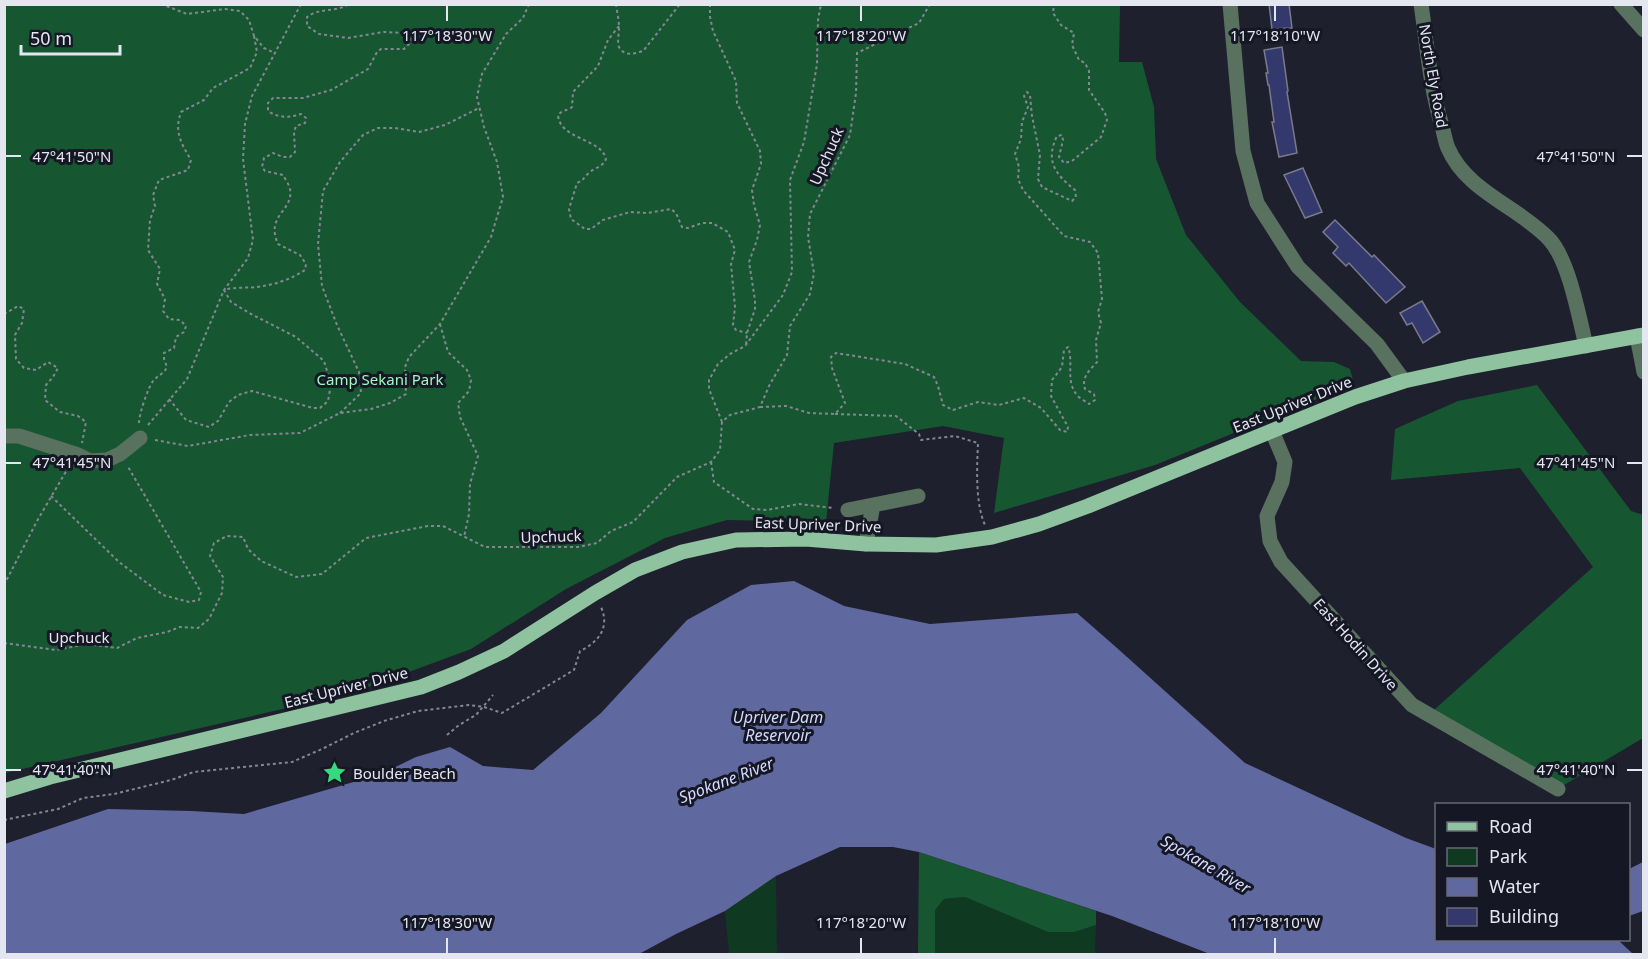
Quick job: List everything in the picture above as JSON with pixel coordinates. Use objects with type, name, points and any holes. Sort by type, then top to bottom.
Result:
[{"type":"main road","name":"East Upriver Drive","points":[[4,791],[50,777],[421,687],[504,651],[635,570],[682,552],[736,540],[806,538],[866,544],[936,545],[992,537],[1039,524],[1088,506],[1355,397],[1404,381],[1640,335]]},
{"type":"street","points":[[1230,4],[1243,151],[1257,203],[1298,267],[1377,344],[1404,381]]},
{"type":"street","name":"North Ely Road","points":[[1421,4],[1435,104],[1448,149],[1467,177],[1523,217],[1550,240],[1565,265],[1586,346]]},
{"type":"street","points":[[1621,4],[1644,30]]},
{"type":"street","points":[[1640,335],[1644,372]]},
{"type":"street","name":"East Hodin Drive","points":[[1272,431],[1285,462],[1282,483],[1267,516],[1270,541],[1281,562],[1412,705],[1558,789]]},
{"type":"street","points":[[4,436],[19,436],[90,461],[107,460],[120,454],[140,438]]},
{"type":"street","points":[[848,510],[918,496]]},
{"type":"street","points":[[866,544],[873,505]]},
{"type":"path","points":[[140,438],[139,416],[153,381],[165,372],[167,367],[164,353],[174,348],[176,336],[184,332],[186,326],[180,320],[169,319],[164,311],[165,299],[157,284],[160,269],[148,250],[150,220],[155,206],[153,195],[159,180],[188,170],[191,160],[180,141],[177,124],[181,112],[204,100],[213,88],[250,68],[257,52],[249,20],[240,11],[225,9],[188,14],[161,4]]},
{"type":"path","points":[[140,438],[187,379],[224,290],[248,258],[253,240],[243,159],[245,124],[252,96],[301,4]]},
{"type":"path","points":[[224,290],[234,287],[262,287],[294,277],[304,270],[306,264],[300,255],[278,244],[274,236],[274,224],[290,197],[290,187],[283,175],[265,171],[262,167],[264,158],[273,153],[291,157],[295,152],[296,126],[305,123],[306,118],[301,114],[291,117],[274,115],[268,111],[268,103],[273,98],[303,98],[331,90],[368,69],[381,49],[404,49],[410,44],[411,37],[406,33],[384,32],[348,38],[319,34],[307,26],[307,16],[314,12],[341,9],[349,4]]},
{"type":"path","points":[[340,413],[371,409],[390,403],[406,394],[405,367],[409,357],[440,324],[491,237],[503,197],[497,162],[484,127],[477,97],[482,74],[506,34],[523,18],[528,4]]},
{"type":"path","points":[[616,4],[619,26],[618,46],[625,53],[638,54],[644,50],[680,4]]},
{"type":"path","points":[[710,4],[713,31],[736,81],[737,103],[760,151],[761,164],[752,190],[760,225],[749,262],[755,309],[745,346]]},
{"type":"path","points":[[821,4],[818,20],[817,64],[804,142],[790,180],[792,272],[783,295],[745,346],[718,364],[710,380],[709,389],[722,422],[720,450],[711,462],[714,482],[753,509],[767,510],[799,504],[848,510]]},
{"type":"path","name":"Upchuck","points":[[760,407],[787,355],[790,326],[810,294],[813,273],[808,237],[810,214],[850,135],[856,93],[857,53],[919,23],[930,4]]},
{"type":"path","points":[[835,414],[845,403],[832,368],[831,357],[836,353],[905,364],[934,377],[943,405],[953,410],[978,402],[999,405],[1024,398],[1041,408],[1060,430],[1067,432],[1068,427],[1051,396],[1052,380],[1062,367],[1064,350],[1068,347],[1070,381],[1077,395],[1089,404],[1095,400],[1094,394],[1085,389],[1083,383],[1085,376],[1097,362],[1096,340],[1101,323],[1098,312],[1102,299],[1098,253],[1090,242],[1064,236],[1023,190],[1018,180],[1019,167],[1015,154],[1022,139],[1022,122],[1028,107],[1024,96],[1027,93],[1030,95],[1040,155],[1038,180],[1042,187],[1072,201],[1076,197],[1075,190],[1060,178],[1051,163],[1053,143],[1057,136],[1062,135],[1059,157],[1064,163],[1072,161],[1101,137],[1107,120],[1106,113],[1089,90],[1089,71],[1085,63],[1079,60],[1072,45],[1074,33],[1061,25],[1053,13],[1054,4]]},
{"type":"path","points":[[619,26],[608,40],[598,66],[573,92],[572,108],[561,111],[558,115],[558,119],[569,132],[601,149],[606,159],[602,166],[588,173],[584,180],[577,183],[569,209],[571,219],[585,229],[591,229],[603,220],[630,212],[647,213],[671,209],[676,213],[682,227],[712,223],[728,232],[735,250],[731,264],[735,307],[733,325],[736,330],[747,333]]},
{"type":"path","points":[[254,36],[264,48],[275,53]]},
{"type":"path","points":[[140,438],[188,446],[250,435],[300,433],[340,413],[361,393],[359,372],[322,286],[318,244],[322,190],[340,162],[363,135],[378,129],[419,132],[445,125],[479,108]]},
{"type":"path","points":[[169,399],[186,420],[209,427],[218,421],[229,402],[238,395],[252,391],[313,408],[320,408],[328,401],[331,384],[324,361],[296,337],[231,303],[224,290]]},
{"type":"path","points":[[440,324],[448,352],[467,370],[471,380],[469,391],[458,403],[460,417],[478,456],[470,484],[469,514],[464,537]]},
{"type":"path","points":[[722,422],[730,415],[760,407],[786,406],[809,413],[896,416],[919,434],[921,440],[955,436],[978,443],[977,471],[980,500],[984,521],[992,537]]},
{"type":"path","points":[[51,496],[119,562],[163,595],[189,602],[199,600],[201,592],[120,454]]},
{"type":"path","name":"Upchuck","points":[[4,644],[56,650],[87,644],[117,648],[137,638],[180,627],[198,628],[209,619],[222,593],[223,578],[210,556],[214,543],[227,536],[243,537],[248,549],[261,561],[296,577],[322,574],[366,538],[428,526],[443,526],[485,547],[578,547],[597,543],[611,531],[633,522],[677,477],[711,462]]},
{"type":"path","points":[[4,820],[58,809],[83,798],[114,794],[195,772],[292,762],[354,733],[418,711],[469,705],[484,707],[502,714],[574,670],[580,651],[591,646],[601,633],[605,619],[595,593]]},
{"type":"path","points":[[447,735],[476,716],[493,695]]},
{"type":"green space","name":"Camp Sekani Park","points":[[4,5],[1120,5],[1119,62],[1142,62],[1154,107],[1156,159],[1186,235],[1240,302],[1301,361],[1334,362],[1350,369],[1354,384],[1155,465],[994,513],[1004,438],[943,426],[834,443],[826,522],[727,520],[665,538],[566,589],[471,649],[352,693],[5,773]]},
{"type":"green space","points":[[1537,385],[1631,511],[1643,515],[1643,738],[1564,785],[1434,710],[1593,567],[1520,468],[1391,480],[1395,429],[1458,401]]},
{"type":"green space","points":[[919,852],[1096,911],[1096,925],[1074,932],[1048,932],[965,897],[944,899],[935,910],[935,954],[918,954]]},
{"type":"green space","points":[[776,876],[777,954],[729,954],[725,911]]},
{"type":"green space","points":[[965,897],[1048,932],[1074,932],[1096,925],[1095,954],[935,954],[935,910],[944,899]]},
{"type":"water","name":"Upriver Dam Reservoir","points":[[794,581],[844,606],[930,624],[1077,613],[1245,763],[1406,838],[1435,849],[1435,941],[1619,941],[1633,954],[1210,954],[1112,916],[919,852],[893,847],[840,847],[776,876],[725,911],[639,954],[5,954],[5,844],[108,809],[244,814],[381,774],[416,757],[450,747],[483,766],[533,770],[601,713],[687,620],[751,585]]},
{"type":"water","points":[[1643,862],[1643,911],[1630,916],[1630,868]]},
{"type":"building","points":[[1269,4],[1289,4],[1292,28],[1272,29]]},
{"type":"building","points":[[1282,47],[1297,153],[1279,157],[1272,122],[1274,122],[1264,50]]},
{"type":"building","points":[[1303,168],[1322,212],[1305,218],[1284,175]]},
{"type":"building","points":[[1335,220],[1405,287],[1386,303],[1349,263],[1346,266],[1333,253],[1338,247],[1323,232]]},
{"type":"building","points":[[1422,301],[1440,332],[1423,343],[1412,323],[1407,325],[1400,313]]},
{"type":"place","name":"Boulder Beach","points":[[335,773]]},
{"type":"water label","name":"Spokane River","points":[[726,780]]},
{"type":"water label","name":"Spokane River","points":[[1206,864]]}]
